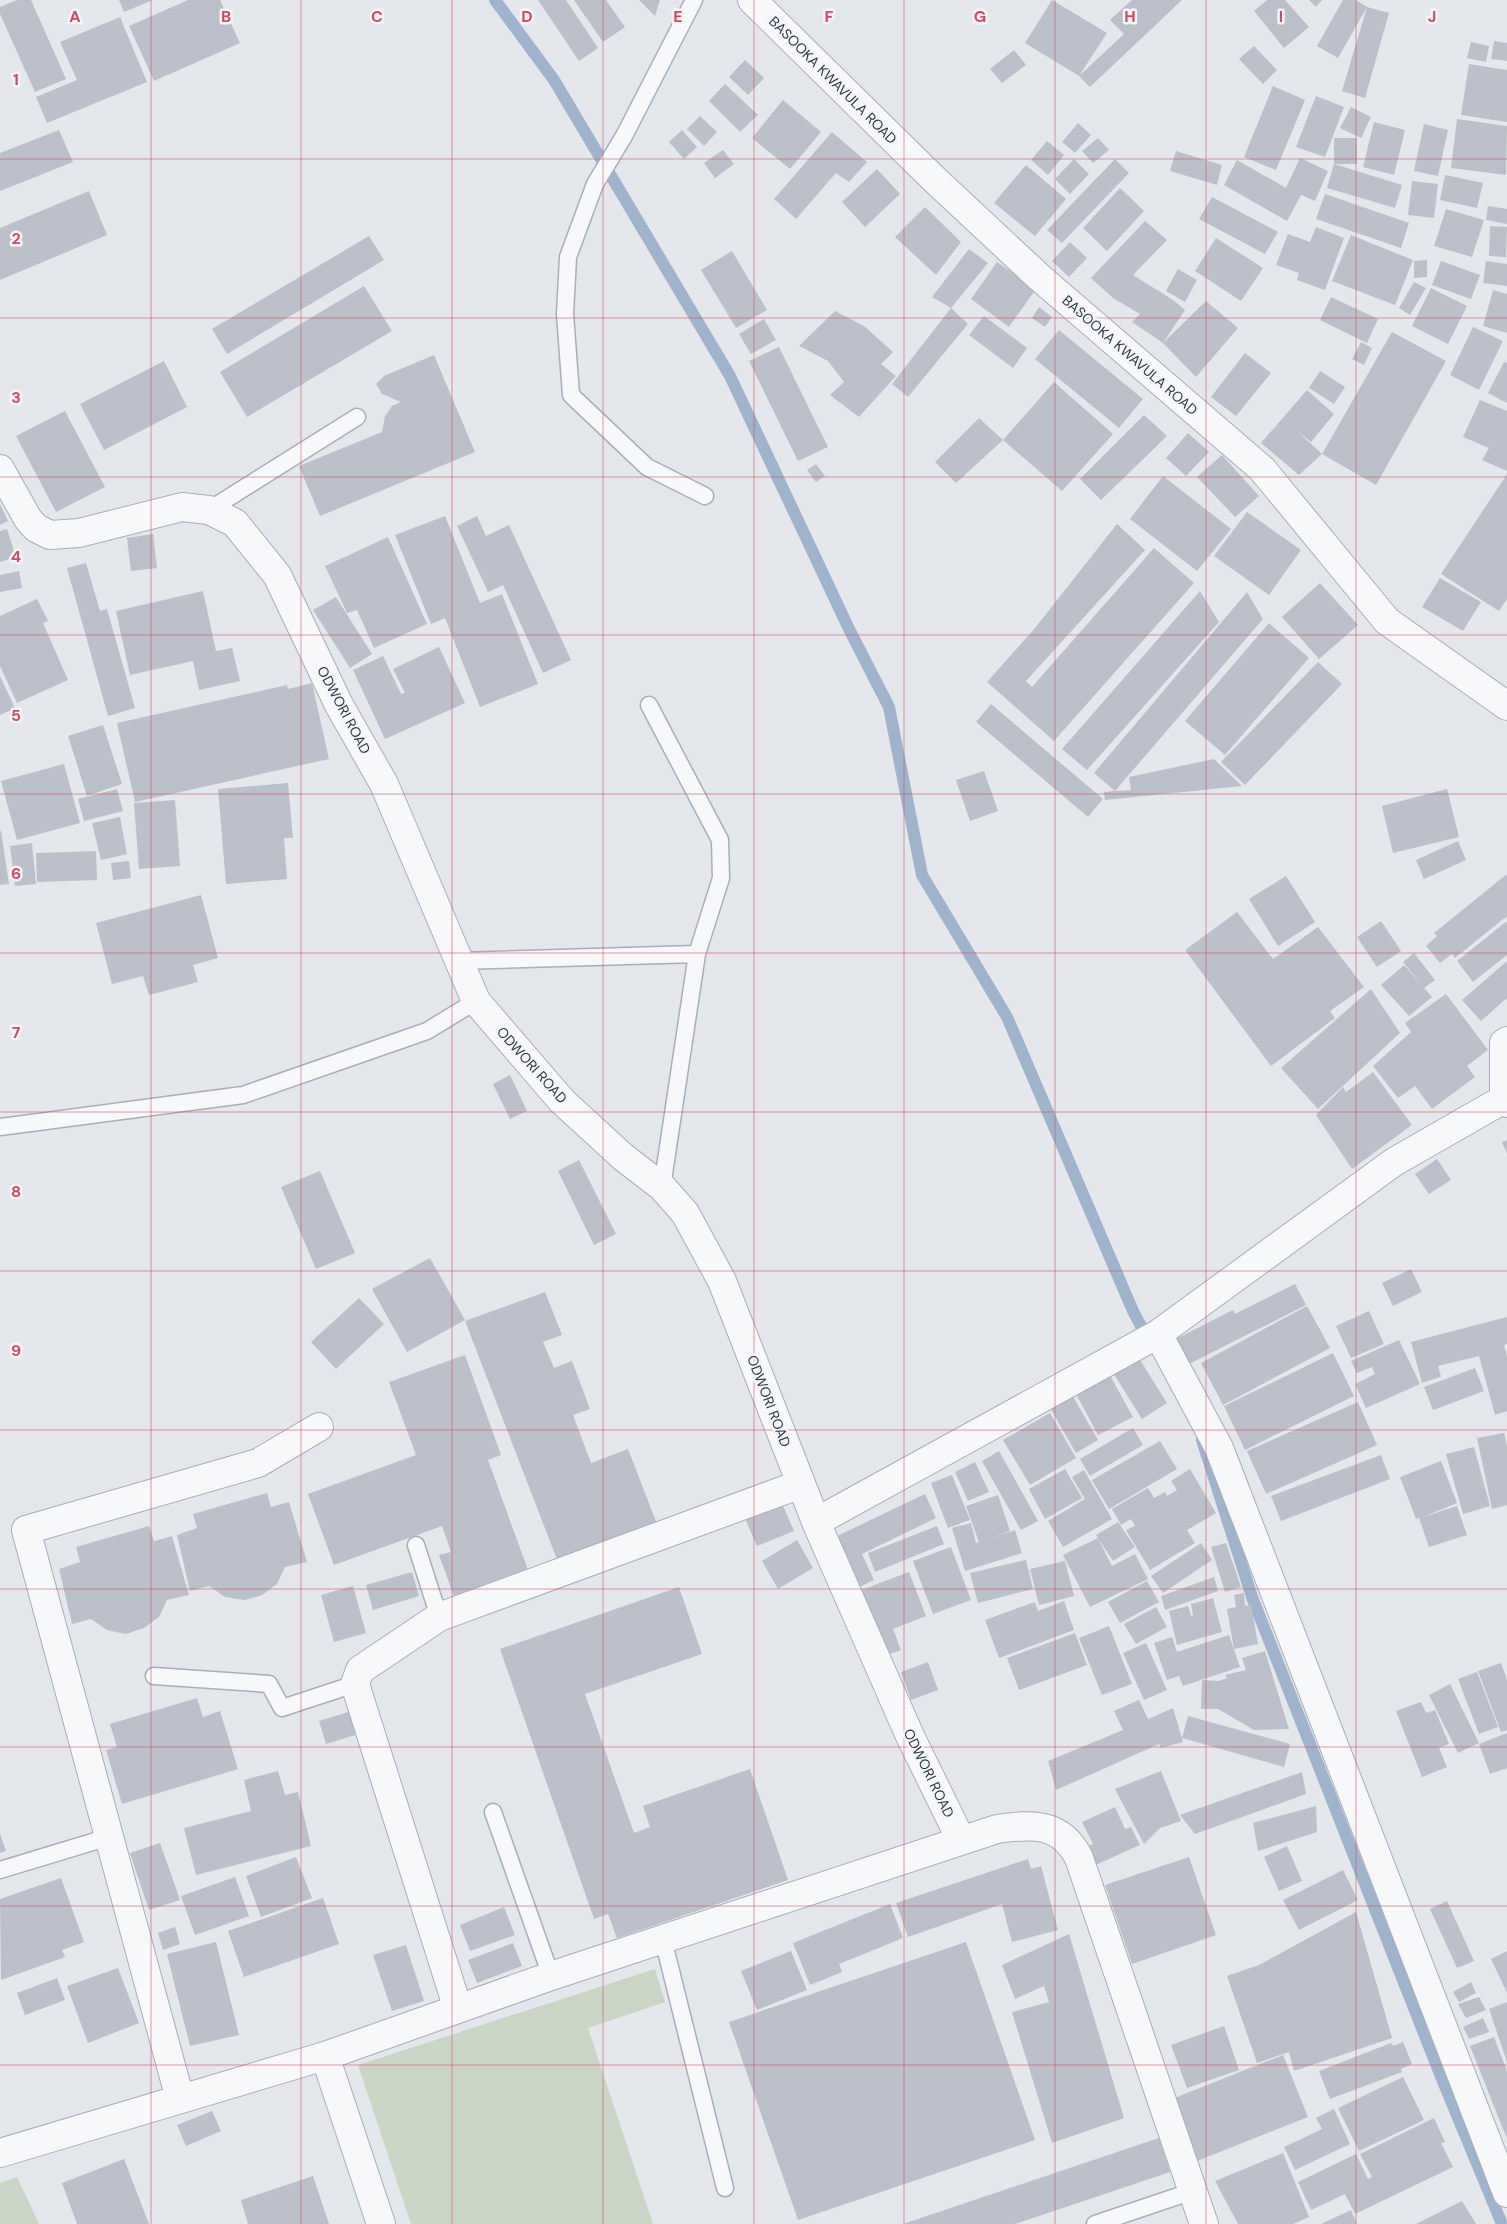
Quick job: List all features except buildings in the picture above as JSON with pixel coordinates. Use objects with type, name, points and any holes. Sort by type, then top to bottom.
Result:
[{"type":"street","name":"BASOOKA KWAVULA ROAD","points":[[752,0],[934,179],[1039,277],[1262,469],[1387,621],[1507,706]]},
{"type":"street","name":"ODWORI ROAD","points":[[0,469],[28,519],[36,528],[50,535],[79,534],[182,507],[209,510],[235,522],[276,575],[339,705],[384,784],[476,1001],[562,1101],[623,1157],[662,1187],[685,1212],[722,1280],[816,1522],[910,1736],[961,1840]]},
{"type":"street","points":[[816,1522],[1158,1334],[1394,1162],[1505,1101],[1504,1043],[1507,1041]]},
{"type":"street","points":[[1158,1334],[1219,1448],[1507,2193]]},
{"type":"street","points":[[180,2099],[26,1530],[258,1463],[319,1427]]},
{"type":"street","points":[[458,2009],[355,1684],[360,1670],[439,1617],[801,1484]]},
{"type":"street","points":[[0,2153],[325,2056],[551,1976],[961,1840],[997,1829],[1019,1826],[1039,1827],[1055,1832],[1071,1842],[1078,1858],[1204,2224]]},
{"type":"street","points":[[325,2056],[381,2224]]},
{"type":"lane","points":[[694,0],[624,136],[595,184],[568,257],[565,314],[571,395],[648,467],[704,496]]},
{"type":"lane","points":[[209,510],[357,417]]},
{"type":"lane","points":[[649,705],[720,840],[720,878],[697,954],[662,1187]]},
{"type":"lane","points":[[460,961],[697,954]]},
{"type":"lane","points":[[0,1127],[243,1096],[427,1031],[476,1001]]},
{"type":"lane","points":[[416,1545],[439,1617]]},
{"type":"lane","points":[[154,1676],[269,1684],[282,1708],[355,1684]]},
{"type":"lane","points":[[493,1812],[551,1976]]},
{"type":"lane","points":[[0,1870],[109,1837]]},
{"type":"lane","points":[[663,1939],[725,2188]]},
{"type":"lane","points":[[1096,2224],[1193,2191]]},
{"type":"green space","points":[[655,1969],[665,2002],[588,2028],[653,2224],[411,2224],[358,2065]]},
{"type":"green space","points":[[17,2177],[39,2224],[0,2224],[0,2183]]},
{"type":"waterway","points":[[495,0],[554,80],[730,376],[849,629],[889,707],[922,875],[1007,1017],[1133,1311],[1149,1341]]},
{"type":"waterway","points":[[1202,1440],[1252,1597],[1440,2074],[1502,2224]]}]
